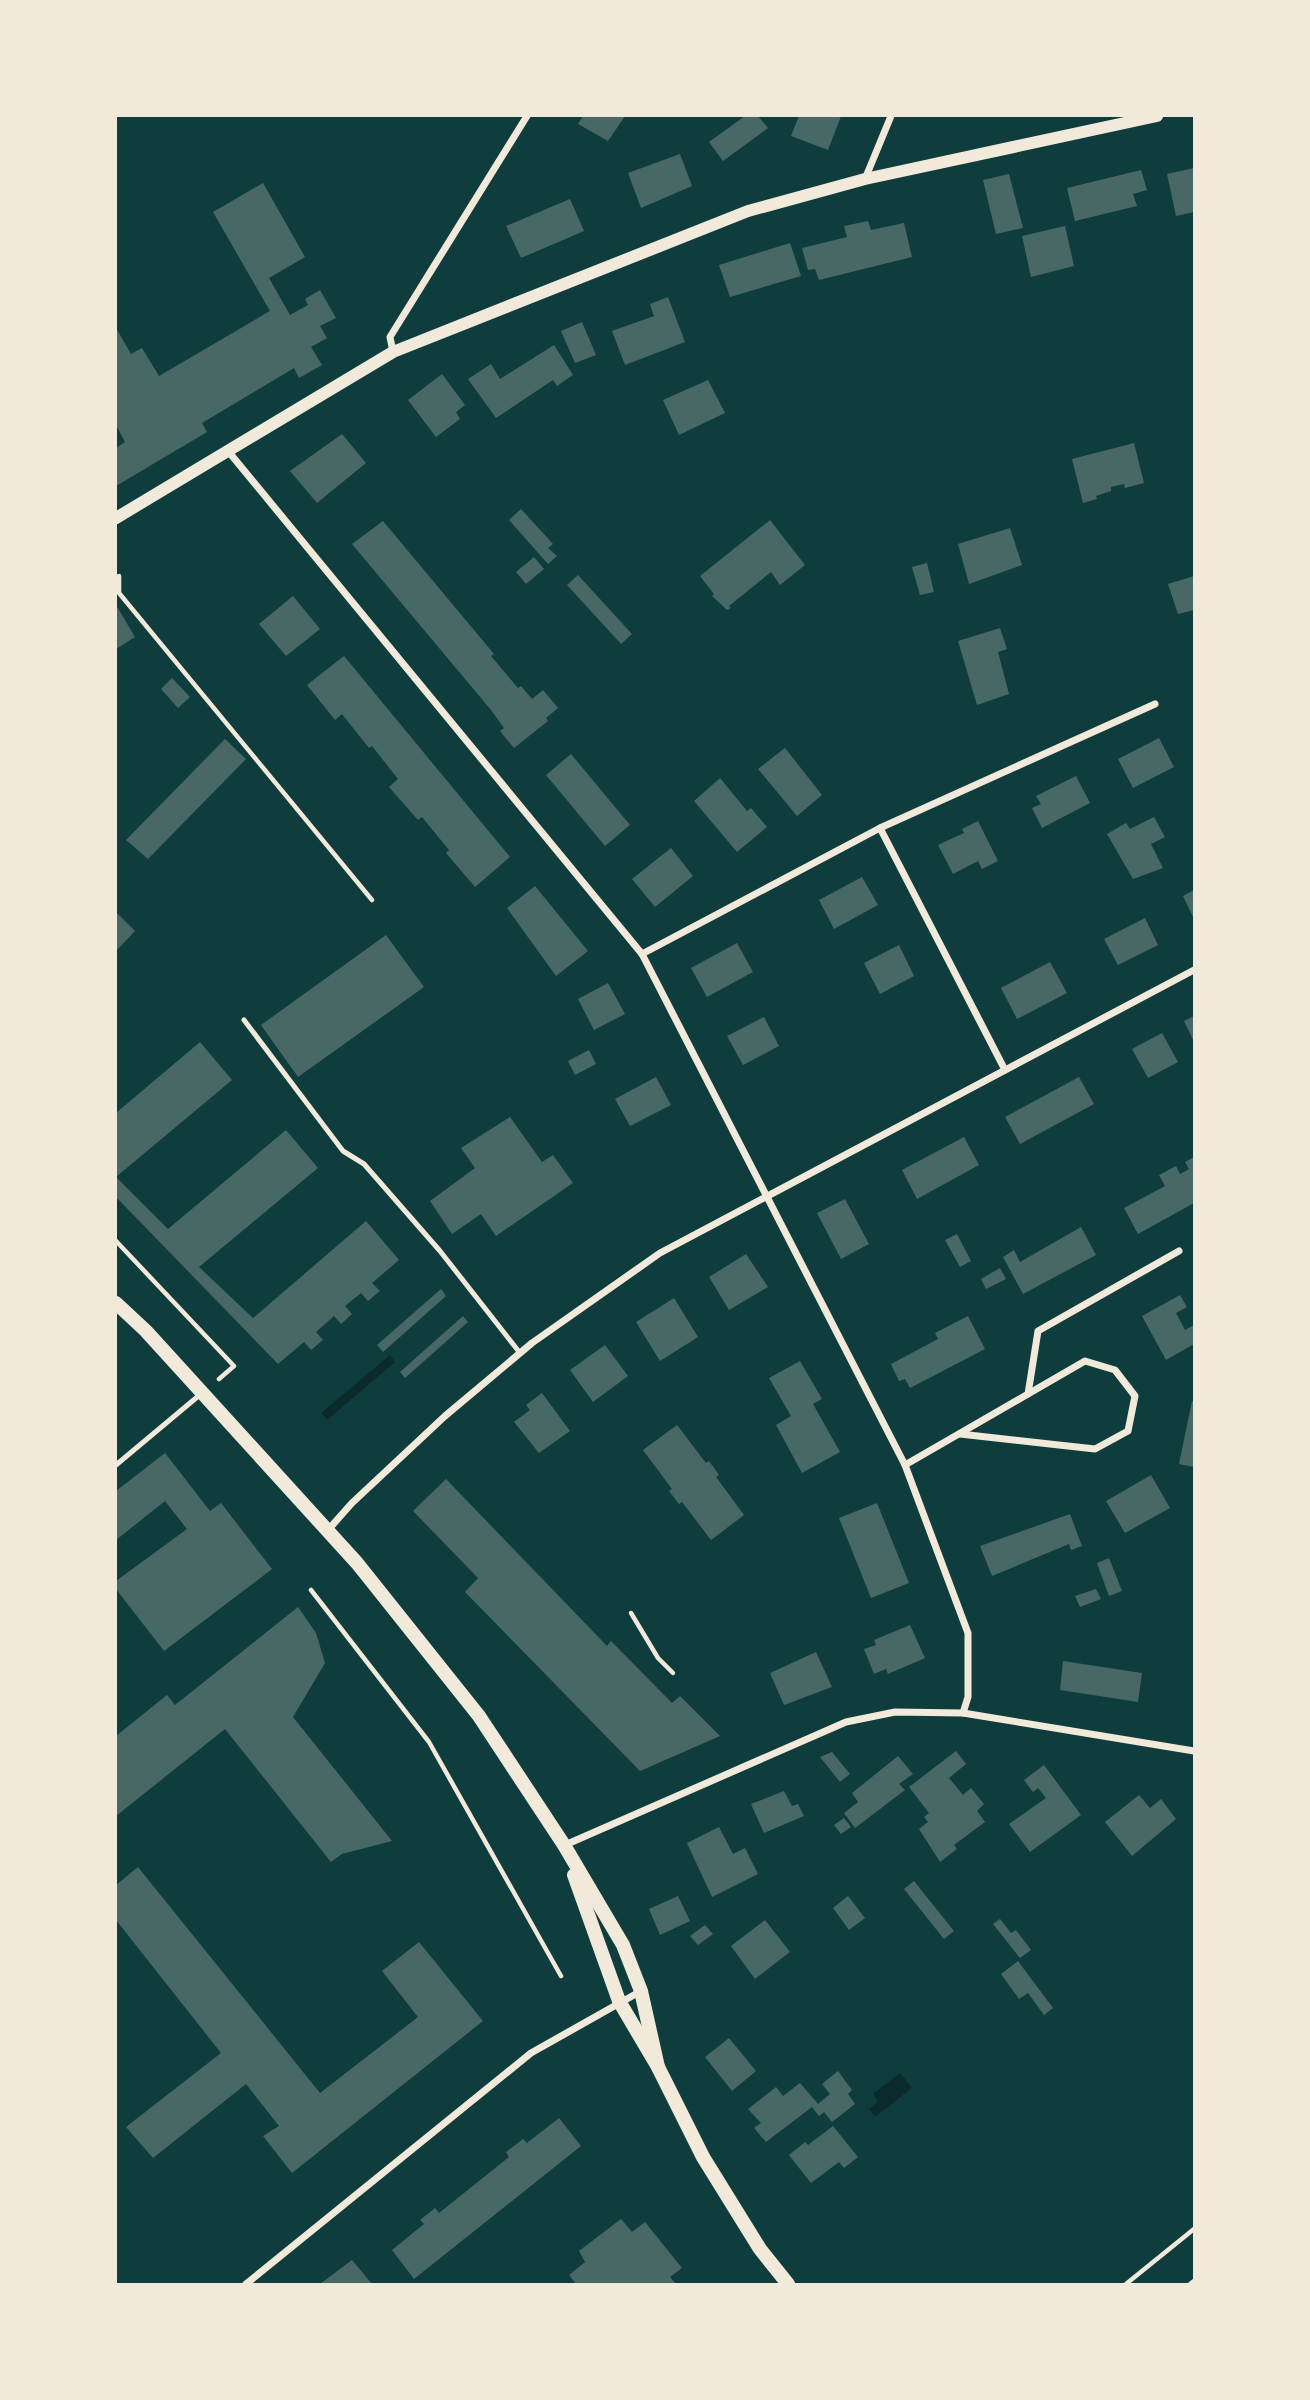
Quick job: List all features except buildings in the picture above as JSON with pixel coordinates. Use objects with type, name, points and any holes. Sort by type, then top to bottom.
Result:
[{"type":"main road","points":[[116,1303],[328,1530],[364,1571],[479,1716],[564,1845],[622,1945],[641,1991],[658,2067]]},
{"type":"main road","points":[[564,1845],[619,2001],[658,2067],[703,2157],[760,2249],[788,2284]]},
{"type":"street","points":[[393,352],[390,337],[527,116]]},
{"type":"street","points":[[865,179],[891,116]]},
{"type":"street","points":[[116,518],[393,352],[748,211],[865,179],[1157,116]]},
{"type":"street","points":[[228,451],[642,954],[768,1194],[905,1465],[968,1633],[968,1697],[963,1713]]},
{"type":"street","points":[[642,954],[880,828],[1154,704]]},
{"type":"street","points":[[880,828],[1005,1070]]},
{"type":"street","points":[[328,1530],[352,1503],[445,1416],[520,1353],[660,1253],[1195,970]]},
{"type":"street","points":[[1028,1394],[1038,1331],[1179,1251]]},
{"type":"street","points":[[905,1465],[1085,1361],[1115,1370],[1135,1396],[1128,1431],[1095,1449],[959,1434]]},
{"type":"street","points":[[564,1845],[846,1722],[895,1712],[963,1713],[1195,1751]]},
{"type":"street","points":[[246,2284],[531,2053],[641,1991]]},
{"type":"lane","points":[[244,1020],[343,1151],[364,1164],[432,1241],[520,1353]]},
{"type":"lane","points":[[116,1465],[202,1393]]},
{"type":"path","points":[[119,576],[119,593],[372,900]]},
{"type":"path","points":[[116,1241],[234,1366],[202,1393]]},
{"type":"path","points":[[311,1590],[429,1742],[561,1976]]},
{"type":"path","points":[[631,1613],[658,1658],[673,1673]]},
{"type":"path","points":[[1126,2284],[1195,2229]]},
{"type":"path","points":[[1190,2284],[1195,2281]]},
{"type":"water","points":[[390,1355],[395,1362],[327,1420],[321,1413]]},
{"type":"water","points":[[900,2073],[912,2088],[875,2117],[869,2109],[878,2101],[873,2094]]}]
